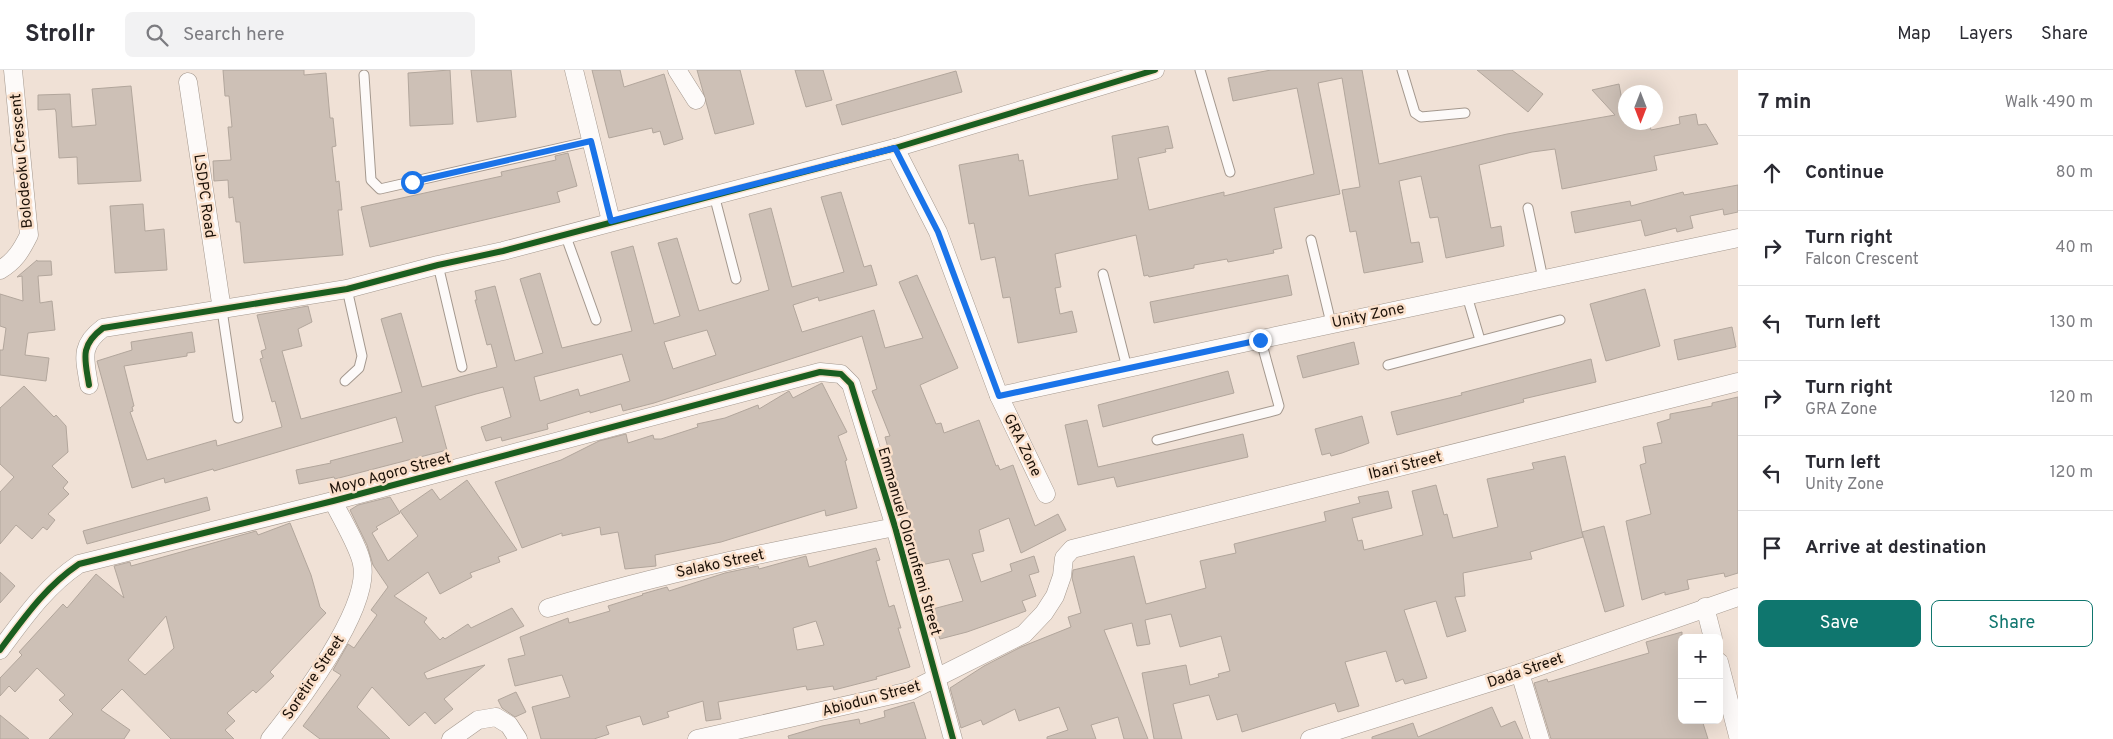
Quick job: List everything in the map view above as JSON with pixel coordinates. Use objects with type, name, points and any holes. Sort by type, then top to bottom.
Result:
[{"type":"street","name":"Bolodeoku Crescent","points":[[0,270],[12,263],[29,236],[13,70]]},
{"type":"street","points":[[574,70],[611,221]]},
{"type":"street","points":[[677,70],[696,100]]},
{"type":"street","points":[[89,385],[85,357],[86,345],[92,336],[103,328],[347,289],[438,265],[503,251],[611,221],[895,148],[1155,70]]},
{"type":"street","name":"LSDPC Road","points":[[188,82],[222,310]]},
{"type":"street","name":"GRA Zone","points":[[895,148],[938,232],[999,396],[1046,494]]},
{"type":"street","name":"Unity Zone","points":[[999,396],[1331,323],[1738,238]]},
{"type":"street","name":"Moyo Agoro Street","points":[[0,650],[42,594],[63,575],[79,564],[333,501],[820,372]]},
{"type":"street","name":"Emmanuel Olorunfemi Street","points":[[820,372],[841,374],[851,384],[895,527],[938,678],[952,739]]},
{"type":"street","name":"Ibari Street","points":[[1072,549],[1738,382]]},
{"type":"street","name":"Soretire Street","points":[[270,739],[335,648],[357,606],[364,582],[362,563],[333,501]]},
{"type":"street","name":"Salako Street","points":[[548,608],[700,566],[895,527]]},
{"type":"street","name":"Abiodun Street","points":[[697,739],[910,691],[938,678],[1024,634],[1044,613],[1055,596],[1062,576],[1064,558],[1072,549]]},
{"type":"street","name":"Dada Street","points":[[1310,739],[1520,673],[1738,597]]},
{"type":"street","points":[[1705,607],[1712,634]]},
{"type":"street","points":[[1520,673],[1540,739]]},
{"type":"street","points":[[1723,678],[1738,736]]},
{"type":"street","points":[[451,739],[478,720],[496,717],[509,725],[518,739]]},
{"type":"lane","points":[[1200,70],[1230,172]]},
{"type":"lane","points":[[1402,70],[1415,113],[1421,117],[1465,113]]},
{"type":"lane","points":[[364,75],[371,180],[380,190],[591,141]]},
{"type":"lane","points":[[714,195],[736,279]]},
{"type":"lane","points":[[1528,208],[1543,280]]},
{"type":"lane","points":[[565,234],[596,320]]},
{"type":"lane","points":[[1311,240],[1331,323]]},
{"type":"lane","points":[[438,265],[462,367]]},
{"type":"lane","points":[[1103,274],[1127,368]]},
{"type":"lane","points":[[344,381],[359,368],[362,356],[347,289]]},
{"type":"lane","points":[[1466,296],[1480,340]]},
{"type":"lane","points":[[222,310],[238,418]]},
{"type":"lane","points":[[1388,364],[1560,320]]},
{"type":"lane","points":[[1157,440],[1274,413],[1279,406],[1260,340]]},
{"type":"building","points":[[223,70],[304,70],[304,75],[326,73],[330,118],[333,118],[336,146],[332,147],[336,182],[339,181],[342,210],[338,210],[343,255],[244,263],[240,222],[236,222],[233,197],[229,198],[228,180],[214,181],[213,161],[231,160],[228,127],[232,127],[229,96],[225,96]]},
{"type":"building","points":[[450,70],[453,124],[410,126],[408,73]]},
{"type":"building","points":[[471,70],[511,70],[516,117],[477,122]]},
{"type":"building","points":[[592,70],[620,70],[624,87],[664,74],[683,139],[664,145],[660,131],[653,133],[652,128],[609,138]]},
{"type":"building","points":[[697,70],[740,70],[754,124],[715,134]]},
{"type":"building","points":[[795,70],[823,70],[832,100],[806,107]]},
{"type":"building","points":[[1271,70],[1362,70],[1379,164],[1507,134],[1615,115],[1592,90],[1619,84],[1618,130],[1663,130],[1663,128],[1680,124],[1679,117],[1696,114],[1698,125],[1706,124],[1718,144],[1654,156],[1657,170],[1562,189],[1555,149],[1532,152],[1479,165],[1491,228],[1501,226],[1504,246],[1446,258],[1438,217],[1430,218],[1421,176],[1399,181],[1411,243],[1419,242],[1423,262],[1364,273],[1356,231],[1350,232],[1342,190],[1360,187],[1342,78],[1318,83],[1340,194],[1274,208],[1282,248],[1273,250],[1274,253],[1228,262],[1227,259],[1194,265],[1194,268],[1149,277],[1148,275],[1144,276],[1136,235],[1055,254],[1061,287],[1055,288],[1060,314],[1072,311],[1077,332],[1018,343],[1010,297],[1003,298],[995,257],[981,260],[974,223],[969,224],[959,165],[1018,154],[1019,161],[1023,160],[1029,196],[1118,179],[1112,136],[1168,126],[1173,148],[1165,149],[1166,152],[1138,158],[1149,210],[1224,192],[1224,196],[1314,174],[1297,88],[1233,101],[1228,78]]},
{"type":"building","points":[[1477,70],[1512,70],[1543,94],[1528,112]]},
{"type":"building","points":[[956,71],[962,92],[842,125],[836,105]]},
{"type":"building","points":[[131,86],[141,181],[78,184],[77,157],[59,158],[55,109],[38,110],[38,95],[70,94],[72,127],[96,125],[92,89]]},
{"type":"building","points":[[568,153],[577,186],[557,192],[560,202],[370,247],[361,207],[502,176],[501,172],[556,160],[555,156]]},
{"type":"building","points":[[1738,185],[1738,212],[1724,215],[1723,209],[1690,216],[1693,228],[1677,232],[1676,228],[1645,236],[1641,220],[1575,233],[1571,212],[1630,201],[1631,206],[1683,192],[1684,195]]},
{"type":"building","points":[[841,192],[864,267],[871,265],[877,285],[819,301],[818,297],[793,305],[802,332],[874,310],[885,348],[923,338],[899,282],[917,275],[958,368],[920,385],[936,424],[941,423],[944,433],[979,420],[996,466],[998,465],[1000,470],[1013,465],[1035,526],[1058,514],[1066,530],[1021,553],[1009,518],[979,530],[984,551],[972,554],[981,582],[1012,571],[1010,564],[1034,556],[1039,572],[1029,575],[1036,596],[1022,601],[1026,611],[967,632],[940,639],[929,610],[963,601],[949,559],[921,565],[905,500],[903,501],[885,437],[890,436],[872,391],[877,389],[862,336],[654,403],[623,411],[621,404],[590,413],[590,411],[547,424],[548,429],[502,441],[501,437],[486,441],[481,427],[511,417],[503,387],[476,394],[435,406],[447,450],[335,479],[334,477],[299,484],[296,470],[331,463],[330,461],[403,442],[396,417],[214,471],[213,469],[165,483],[164,478],[132,488],[97,361],[132,350],[131,342],[192,332],[195,352],[187,353],[187,356],[124,366],[134,406],[132,407],[133,411],[130,412],[147,460],[216,440],[217,446],[282,427],[275,401],[272,402],[260,359],[263,358],[261,351],[266,349],[257,315],[308,306],[312,322],[298,329],[302,346],[282,351],[301,419],[402,392],[381,319],[401,313],[422,387],[497,367],[491,344],[487,345],[475,300],[477,300],[475,291],[495,286],[515,361],[543,353],[520,279],[540,273],[562,348],[632,331],[611,252],[633,246],[654,324],[680,316],[658,243],[677,238],[699,311],[769,290],[749,214],[771,208],[792,287],[844,272],[821,197]],"holes":[[[707,330],[716,355],[673,369],[664,342]],[[622,354],[630,381],[580,396],[578,389],[540,401],[534,377]]]},
{"type":"building","points":[[143,204],[145,231],[164,229],[167,270],[115,273],[110,206]]},
{"type":"building","points":[[37,260],[51,261],[52,275],[38,276],[40,303],[52,301],[55,330],[28,333],[25,355],[49,358],[46,381],[0,375],[0,350],[3,350],[6,328],[0,326],[0,294],[23,301],[22,276],[17,277]]},
{"type":"building","points":[[1288,275],[1292,295],[1154,323],[1150,302]]},
{"type":"building","points":[[1645,289],[1660,346],[1606,361],[1590,304]]},
{"type":"building","points":[[1732,327],[1736,347],[1678,360],[1674,340]]},
{"type":"building","points":[[1354,342],[1359,364],[1303,378],[1297,356]]},
{"type":"building","points":[[1591,359],[1596,382],[1523,399],[1524,402],[1397,435],[1391,412],[1462,395],[1461,393]]},
{"type":"building","points":[[1228,371],[1234,393],[1103,427],[1098,405]]},
{"type":"building","points":[[822,383],[847,432],[838,436],[847,460],[845,461],[857,508],[826,516],[825,510],[721,542],[655,555],[656,566],[625,569],[618,532],[601,535],[600,527],[562,536],[562,533],[522,548],[495,482],[561,460],[599,441],[626,434],[628,443],[653,435],[654,439],[661,439],[698,427],[697,424],[725,418],[758,405],[759,409],[789,391],[793,398]]},
{"type":"building","points":[[24,386],[54,417],[56,415],[66,426],[68,452],[52,466],[68,482],[63,488],[69,494],[48,514],[55,520],[47,530],[43,527],[32,539],[16,525],[0,544],[0,492],[14,477],[0,464],[0,408]]},
{"type":"building","points":[[1738,397],[1738,573],[1725,577],[1724,573],[1687,580],[1689,589],[1665,595],[1665,592],[1642,600],[1626,521],[1651,514],[1640,465],[1646,463],[1643,447],[1662,443],[1657,423],[1670,419],[1670,414],[1712,406],[1712,403]]},
{"type":"building","points":[[1362,416],[1369,443],[1331,456],[1330,453],[1322,455],[1315,429]]},
{"type":"building","points":[[1087,420],[1098,467],[1243,434],[1248,457],[1117,487],[1114,477],[1078,485],[1065,425]]},
{"type":"building","points":[[1565,456],[1583,537],[1530,552],[1532,559],[1463,573],[1465,596],[1455,597],[1466,631],[1447,637],[1436,601],[1404,610],[1427,678],[1405,684],[1403,679],[1396,682],[1386,651],[1345,662],[1359,706],[1338,712],[1335,703],[1242,732],[1237,714],[1217,720],[1209,695],[1173,704],[1182,739],[1154,739],[1142,673],[1186,665],[1190,685],[1219,677],[1218,674],[1230,671],[1221,636],[1180,647],[1171,614],[1145,620],[1150,644],[1137,646],[1132,623],[1104,630],[1148,739],[1124,739],[1118,717],[1091,725],[1096,739],[1047,739],[1047,737],[1068,730],[1059,707],[1019,721],[1015,709],[983,725],[981,720],[961,728],[950,688],[984,666],[1021,647],[1071,627],[1068,617],[1081,613],[1072,578],[1073,570],[1134,556],[1146,604],[1206,588],[1200,561],[1236,553],[1234,544],[1326,521],[1324,512],[1360,503],[1358,497],[1388,491],[1392,508],[1352,518],[1358,541],[1362,540],[1364,550],[1423,535],[1412,491],[1436,485],[1444,515],[1447,514],[1453,538],[1498,527],[1487,479],[1534,469],[1532,463]]},
{"type":"building","points":[[467,480],[517,550],[498,557],[500,562],[470,573],[472,577],[440,594],[428,572],[394,596],[427,618],[424,622],[440,640],[443,637],[445,639],[468,624],[471,628],[512,608],[524,626],[424,673],[427,679],[485,665],[444,699],[453,709],[435,724],[425,712],[409,726],[372,687],[357,707],[390,739],[320,739],[303,726],[341,675],[333,670],[348,644],[354,648],[377,615],[371,610],[388,587],[373,565],[367,545],[350,510],[358,505],[390,497],[400,513],[376,527],[378,529],[372,533],[388,561],[418,536],[400,511],[432,489],[440,500]]},
{"type":"building","points":[[207,497],[210,510],[87,544],[83,531]]},
{"type":"building","points":[[290,523],[311,575],[320,607],[326,613],[270,672],[274,676],[256,693],[253,690],[227,713],[235,721],[225,730],[234,739],[171,739],[122,689],[101,710],[130,730],[124,739],[49,739],[73,714],[59,700],[65,695],[37,668],[15,692],[9,686],[0,696],[0,678],[22,655],[19,652],[63,604],[67,608],[96,574],[124,598],[114,566],[130,562],[131,566],[256,531],[258,535]],"holes":[[[166,616],[174,648],[145,675],[128,660]]]},
{"type":"building","points":[[1604,526],[1624,606],[1605,612],[1582,532]]},
{"type":"building","points":[[876,548],[880,560],[876,561],[889,607],[894,605],[901,628],[898,628],[910,667],[876,677],[877,679],[834,690],[833,686],[807,690],[806,686],[718,702],[721,719],[706,721],[703,701],[667,712],[669,717],[643,725],[640,716],[606,726],[609,734],[594,739],[541,739],[532,707],[570,697],[562,675],[515,686],[508,659],[525,655],[520,637],[568,618],[569,623],[610,611],[608,606],[667,587],[669,591],[725,573],[758,566],[759,569],[806,556],[809,567]],"holes":[[[816,621],[824,645],[797,650],[793,628]]]},
{"type":"building","points":[[0,572],[15,586],[0,603]]},
{"type":"building","points":[[1682,632],[1682,634],[1678,634],[1678,724],[1703,724],[1708,739],[1551,739],[1534,683],[1547,679],[1548,682],[1649,653],[1646,642]]},
{"type":"building","points":[[516,692],[526,712],[515,717],[502,708],[498,700]]},
{"type":"building","points":[[914,702],[926,739],[789,739],[788,736],[822,726],[859,719],[860,724],[885,717],[884,711]]},
{"type":"building","points":[[1492,707],[1501,727],[1515,721],[1523,739],[1372,739],[1372,737],[1413,723],[1418,737]]},
{"type":"building","points":[[0,715],[29,739],[0,739]]},
{"type":"cycle path","points":[[89,385],[85,360],[87,347],[95,335],[103,328],[347,289],[438,265],[503,251],[895,148],[1155,70]]},
{"type":"cycle path","points":[[0,650],[45,593],[79,564],[333,501],[820,372],[841,374],[851,384],[895,527],[953,739]]},
{"type":"route","points":[[412,182],[591,141],[611,221],[895,148],[938,232],[999,396],[1260,340]]}]
